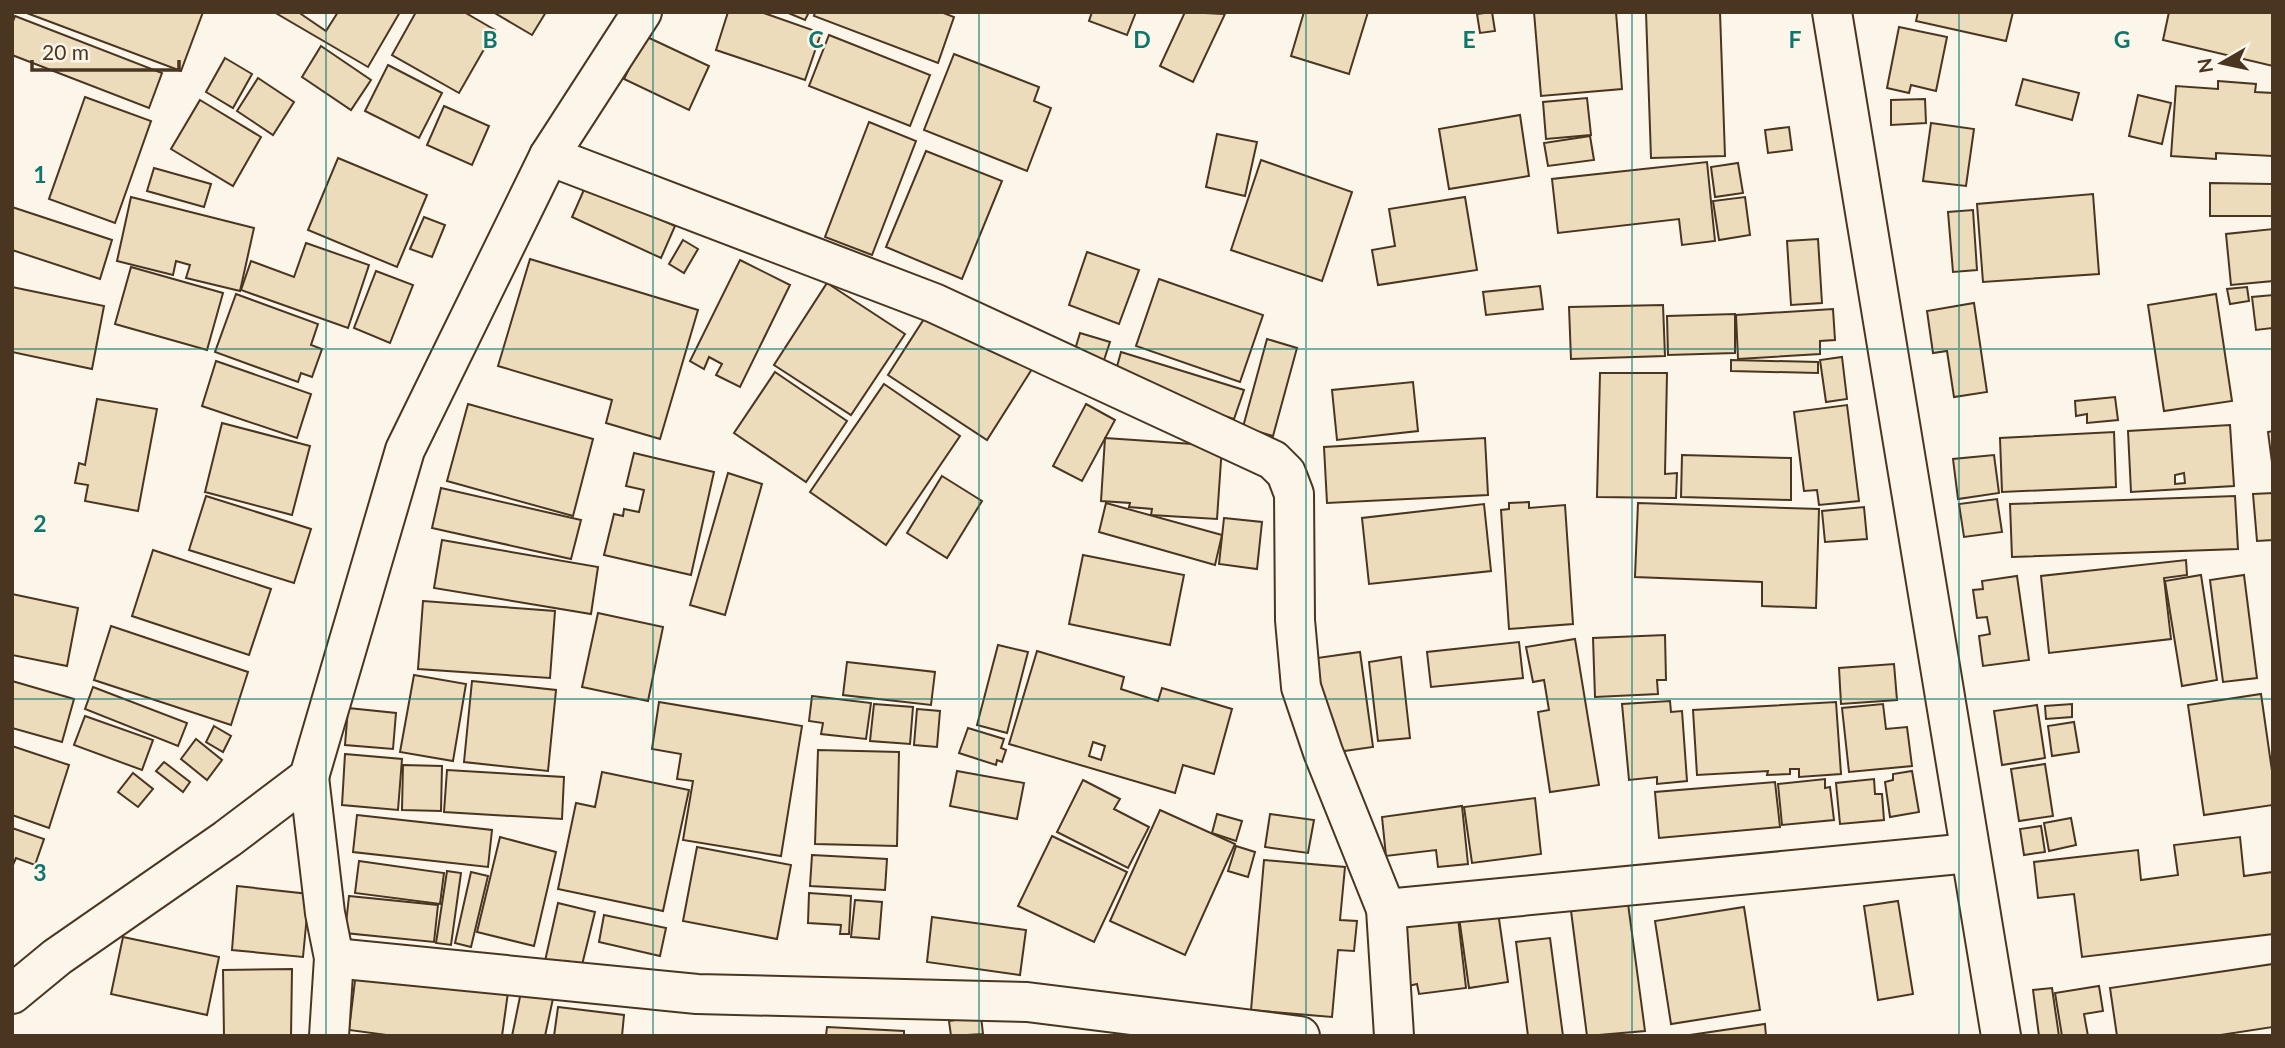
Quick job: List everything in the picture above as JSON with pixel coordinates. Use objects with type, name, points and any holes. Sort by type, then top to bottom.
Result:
[{"type":"street","points":[[329,1036],[334,958],[325,913],[309,777],[405,450],[550,156],[642,12]]},
{"type":"street","points":[[1832,12],[2001,1036]]},
{"type":"street","points":[[550,156],[934,303],[1273,460],[1286,473],[1294,494],[1295,620],[1301,687],[1323,752],[1386,909],[1394,1036]]},
{"type":"street","points":[[12,994],[57,957],[227,839],[309,777]]},
{"type":"street","points":[[1386,909],[1970,853]]},
{"type":"street","points":[[334,958],[697,994],[1027,1002],[1300,1036]]},
{"type":"building","points":[[24,12],[203,12],[181,71]]},
{"type":"building","points":[[274,12],[302,12],[301,14],[326,31],[338,12],[400,12],[368,67]]},
{"type":"building","points":[[416,12],[464,12],[495,30],[459,93],[392,55]]},
{"type":"building","points":[[493,12],[546,12],[532,35]]},
{"type":"building","points":[[728,12],[761,12],[821,33],[805,80],[716,50]]},
{"type":"building","points":[[786,12],[809,12],[805,20]]},
{"type":"building","points":[[815,12],[941,12],[954,17],[938,63],[814,16]]},
{"type":"building","points":[[1092,12],[1136,12],[1127,35],[1089,21]]},
{"type":"building","points":[[1185,12],[1225,14],[1193,82],[1160,66]]},
{"type":"building","points":[[1304,12],[1368,12],[1349,74],[1291,56]]},
{"type":"building","points":[[1492,12],[1495,31],[1480,33],[1477,14]]},
{"type":"building","points":[[1534,12],[1616,12],[1622,89],[1541,96]]},
{"type":"building","points":[[1646,12],[1720,12],[1725,156],[1651,158]]},
{"type":"building","points":[[1918,12],[2013,12],[2006,41],[1916,21]]},
{"type":"building","points":[[2169,12],[2273,12],[2273,66],[2163,40]]},
{"type":"building","points":[[15,16],[162,73],[149,108],[12,55],[12,24]]},
{"type":"building","points":[[1899,27],[1947,37],[1936,91],[1911,85],[1909,93],[1887,88]]},
{"type":"building","points":[[829,35],[930,75],[910,126],[809,86]]},
{"type":"building","points":[[645,36],[709,66],[689,110],[624,79]]},
{"type":"building","points":[[321,46],[371,80],[351,110],[302,77]]},
{"type":"building","points":[[954,54],[1039,87],[1034,101],[1051,108],[1027,171],[924,130]]},
{"type":"building","points":[[225,58],[252,74],[233,108],[206,92]]},
{"type":"building","points":[[388,65],[442,93],[419,138],[365,111]]},
{"type":"building","points":[[258,78],[294,102],[273,135],[237,111]]},
{"type":"building","points":[[2023,79],[2079,93],[2072,120],[2016,105]]},
{"type":"building","points":[[2218,81],[2256,84],[2255,92],[2273,93],[2272,156],[2216,153],[2216,159],[2171,156],[2176,86],[2218,89]]},
{"type":"building","points":[[2138,95],[2171,103],[2162,144],[2129,136]]},
{"type":"building","points":[[85,97],[151,121],[115,223],[49,199]]},
{"type":"building","points":[[1587,98],[1591,135],[1546,139],[1543,102]]},
{"type":"building","points":[[1925,99],[1926,123],[1891,125],[1891,100]]},
{"type":"building","points":[[200,100],[261,137],[233,186],[171,149]]},
{"type":"building","points":[[444,106],[489,126],[472,165],[427,145]]},
{"type":"building","points":[[1520,115],[1529,176],[1449,189],[1439,129]]},
{"type":"building","points":[[869,122],[916,141],[872,255],[825,237]]},
{"type":"building","points":[[1931,123],[1974,129],[1966,186],[1923,181]]},
{"type":"building","points":[[1789,127],[1792,150],[1768,153],[1765,130]]},
{"type":"building","points":[[1217,134],[1257,142],[1245,196],[1206,187]]},
{"type":"building","points":[[1590,136],[1594,160],[1548,166],[1544,143]]},
{"type":"building","points":[[926,151],[1002,181],[962,279],[886,247]]},
{"type":"building","points":[[338,158],[427,195],[397,267],[308,230]]},
{"type":"building","points":[[1261,160],[1352,192],[1322,281],[1231,250]]},
{"type":"building","points":[[1707,162],[1715,241],[1682,245],[1679,219],[1558,233],[1552,179]]},
{"type":"building","points":[[1738,163],[1743,193],[1715,197],[1711,167]]},
{"type":"building","points":[[154,168],[211,184],[204,207],[147,191]]},
{"type":"building","points":[[2210,183],[2273,184],[2273,216],[2210,216]]},
{"type":"building","points":[[586,185],[675,226],[661,258],[572,217]]},
{"type":"building","points":[[2093,194],[2099,274],[1983,282],[1977,204]]},
{"type":"building","points":[[131,197],[254,228],[240,291],[186,278],[190,265],[176,261],[173,275],[117,261]]},
{"type":"building","points":[[1465,197],[1477,270],[1378,285],[1372,250],[1395,246],[1389,209]]},
{"type":"building","points":[[1745,197],[1750,235],[1719,240],[1713,201]]},
{"type":"building","points":[[12,207],[112,240],[100,279],[12,250]]},
{"type":"building","points":[[1973,210],[1977,270],[1953,272],[1948,212]]},
{"type":"building","points":[[424,217],[445,225],[432,257],[410,249]]},
{"type":"building","points":[[2273,229],[2273,281],[2231,285],[2226,234]]},
{"type":"building","points":[[1818,239],[1822,303],[1791,305],[1787,241]]},
{"type":"building","points":[[683,240],[698,249],[684,273],[669,264]]},
{"type":"building","points":[[306,243],[369,265],[348,328],[241,290],[251,261],[294,277]]},
{"type":"building","points":[[1087,252],[1139,270],[1119,324],[1069,305]]},
{"type":"building","points":[[530,259],[698,310],[660,439],[606,423],[612,400],[498,366]]},
{"type":"building","points":[[740,260],[790,285],[740,387],[716,375],[722,364],[709,357],[704,369],[690,361]]},
{"type":"building","points":[[131,267],[223,293],[207,350],[115,324]]},
{"type":"building","points":[[376,271],[413,285],[390,343],[354,328]]},
{"type":"building","points":[[1159,279],[1263,315],[1240,382],[1136,346]]},
{"type":"building","points":[[827,283],[905,334],[851,415],[774,365]]},
{"type":"building","points":[[1540,286],[1543,309],[1486,315],[1483,292]]},
{"type":"building","points":[[12,287],[104,306],[92,369],[12,352]]},
{"type":"building","points":[[2247,287],[2249,301],[2230,304],[2227,289]]},
{"type":"building","points":[[236,294],[318,324],[311,345],[322,349],[312,377],[301,373],[298,382],[215,352]]},
{"type":"building","points":[[2216,294],[2232,401],[2164,411],[2148,305]]},
{"type":"building","points":[[2273,295],[2273,332],[2272,328],[2256,330],[2252,297]]},
{"type":"building","points":[[1974,303],[1987,392],[1954,397],[1947,351],[1933,353],[1927,311]]},
{"type":"building","points":[[933,305],[1032,369],[987,440],[888,375]]},
{"type":"building","points":[[1663,305],[1665,356],[1571,359],[1569,307]]},
{"type":"building","points":[[1833,309],[1835,340],[1820,341],[1820,354],[1738,359],[1736,315]]},
{"type":"building","points":[[1735,314],[1735,353],[1668,355],[1667,316]]},
{"type":"building","points":[[1080,333],[1110,342],[1099,375],[1070,366]]},
{"type":"building","points":[[1267,339],[1297,348],[1273,436],[1243,427]]},
{"type":"building","points":[[1121,352],[1244,390],[1234,419],[1113,381]]},
{"type":"building","points":[[1842,357],[1847,399],[1826,402],[1820,360]]},
{"type":"building","points":[[1731,360],[1818,362],[1818,373],[1731,371]]},
{"type":"building","points":[[216,361],[311,394],[297,438],[202,406]]},
{"type":"building","points":[[775,372],[847,421],[806,482],[734,433]]},
{"type":"building","points":[[1600,373],[1667,373],[1665,474],[1677,473],[1676,498],[1597,497]]},
{"type":"building","points":[[1413,382],[1418,431],[1337,440],[1332,390]]},
{"type":"building","points":[[884,384],[960,436],[886,545],[810,492]]},
{"type":"building","points":[[2115,397],[2118,420],[2087,423],[2087,414],[2076,416],[2075,401]]},
{"type":"building","points":[[97,399],[157,409],[138,511],[85,501],[88,485],[75,483],[79,463],[85,465]]},
{"type":"building","points":[[468,404],[593,439],[573,516],[447,481]]},
{"type":"building","points":[[1086,404],[1115,420],[1082,481],[1053,466]]},
{"type":"building","points":[[1847,405],[1859,501],[1819,505],[1817,490],[1804,491],[1794,412]]},
{"type":"building","points":[[222,423],[310,446],[292,515],[205,492]]},
{"type":"building","points":[[2230,425],[2234,486],[2131,492],[2128,431]],"holes":[[[2184,473],[2185,483],[2175,484],[2175,475]]]},
{"type":"building","points":[[2273,431],[2273,470],[2268,432]]},
{"type":"building","points":[[2114,432],[2116,487],[2002,492],[2000,438]]},
{"type":"building","points":[[1105,438],[1222,446],[1217,519],[1151,515],[1152,509],[1129,507],[1130,503],[1101,501]]},
{"type":"building","points":[[1485,438],[1488,495],[1327,503],[1324,447]]},
{"type":"building","points":[[634,453],[714,472],[691,575],[604,555],[614,514],[623,516],[624,509],[639,512],[644,490],[626,486]]},
{"type":"building","points":[[1682,455],[1791,458],[1791,500],[1681,497]]},
{"type":"building","points":[[1994,455],[1999,493],[1958,499],[1953,459]]},
{"type":"building","points":[[728,473],[762,484],[725,615],[690,605]]},
{"type":"building","points":[[942,476],[982,501],[947,558],[907,533]]},
{"type":"building","points":[[441,488],[581,520],[571,559],[432,528]]},
{"type":"building","points":[[2273,493],[2273,540],[2257,541],[2253,494]]},
{"type":"building","points":[[206,496],[311,529],[294,583],[189,550]]},
{"type":"building","points":[[2235,496],[2238,549],[2012,557],[2010,504]]},
{"type":"building","points":[[1997,499],[2002,532],[1964,537],[1959,504]]},
{"type":"building","points":[[1529,502],[1529,508],[1565,505],[1573,624],[1509,629],[1501,510],[1509,509],[1509,503]]},
{"type":"building","points":[[1106,503],[1222,535],[1215,565],[1099,532]]},
{"type":"building","points":[[1638,503],[1819,509],[1816,608],[1762,606],[1762,582],[1635,577]]},
{"type":"building","points":[[1484,504],[1491,571],[1369,584],[1362,518]]},
{"type":"building","points":[[1864,507],[1867,539],[1825,542],[1822,511]]},
{"type":"building","points":[[1224,518],[1262,522],[1257,569],[1219,564]]},
{"type":"building","points":[[442,540],[598,567],[591,614],[434,588]]},
{"type":"building","points":[[153,550],[271,589],[249,655],[132,616]]},
{"type":"building","points":[[1083,555],[1184,575],[1170,645],[1069,624]]},
{"type":"building","points":[[2186,560],[2187,575],[2164,578],[2171,639],[2049,653],[2041,576]]},
{"type":"building","points":[[2201,575],[2217,680],[2182,686],[2165,581]]},
{"type":"building","points":[[2244,575],[2257,678],[2223,682],[2210,580]]},
{"type":"building","points":[[2017,576],[2029,660],[1983,666],[1979,636],[1990,634],[1987,617],[1977,618],[1973,590],[1983,589],[1982,581]]},
{"type":"building","points":[[12,594],[78,608],[67,666],[12,655]]},
{"type":"building","points":[[423,601],[555,611],[550,678],[418,669]]},
{"type":"building","points":[[598,613],[663,627],[648,701],[582,687]]},
{"type":"building","points":[[111,626],[248,672],[231,725],[94,680]]},
{"type":"building","points":[[1665,635],[1666,680],[1657,680],[1658,694],[1595,697],[1593,638]]},
{"type":"building","points":[[1575,639],[1599,785],[1550,792],[1538,712],[1549,710],[1544,680],[1533,682],[1526,647]]},
{"type":"building","points":[[1519,642],[1523,678],[1431,687],[1427,652]]},
{"type":"building","points":[[998,645],[1028,652],[1007,733],[977,725]]},
{"type":"building","points":[[1037,651],[1124,677],[1121,689],[1158,701],[1162,688],[1232,709],[1214,774],[1183,765],[1175,793],[1009,744]],"holes":[[[1093,742],[1105,746],[1101,760],[1089,756]]]},
{"type":"building","points":[[1360,652],[1373,747],[1330,753],[1317,658]]},
{"type":"building","points":[[1401,657],[1410,738],[1378,741],[1369,662]]},
{"type":"building","points":[[847,662],[935,672],[931,705],[843,695]]},
{"type":"building","points":[[1894,664],[1897,700],[1841,704],[1839,668]]},
{"type":"building","points":[[414,675],[466,684],[453,761],[400,752]]},
{"type":"building","points":[[12,681],[74,699],[62,742],[12,728]]},
{"type":"building","points":[[472,681],[556,690],[548,771],[464,762]]},
{"type":"building","points":[[93,687],[187,723],[178,746],[85,709]]},
{"type":"building","points":[[2261,694],[2273,778],[2273,805],[2204,815],[2188,705]]},
{"type":"building","points":[[812,696],[871,703],[866,739],[821,734],[823,723],[809,721]]},
{"type":"building","points":[[1670,701],[1671,712],[1682,711],[1687,781],[1657,784],[1657,777],[1629,780],[1622,704]]},
{"type":"building","points":[[659,702],[802,726],[781,856],[683,840],[693,781],[677,779],[681,754],[652,749]]},
{"type":"building","points":[[1836,702],[1841,774],[1799,777],[1799,769],[1790,769],[1790,774],[1767,775],[1768,771],[1697,775],[1693,710]]},
{"type":"building","points":[[874,704],[913,707],[910,744],[870,741]]},
{"type":"building","points":[[1883,704],[1886,729],[1907,727],[1912,766],[1849,772],[1842,708]]},
{"type":"building","points":[[2072,704],[2072,717],[2046,719],[2045,706]]},
{"type":"building","points":[[2037,705],[2045,758],[2002,765],[1994,711]]},
{"type":"building","points":[[348,708],[396,713],[393,749],[345,745]]},
{"type":"building","points":[[917,709],[940,711],[937,747],[914,745]]},
{"type":"building","points":[[85,716],[153,740],[142,770],[74,745]]},
{"type":"building","points":[[2074,722],[2079,752],[2052,756],[2048,726]]},
{"type":"building","points":[[214,726],[231,736],[223,752],[206,742]]},
{"type":"building","points":[[968,728],[1004,739],[1001,748],[1006,750],[1002,762],[997,760],[996,765],[959,753]]},
{"type":"building","points":[[196,739],[222,760],[207,780],[181,759]]},
{"type":"building","points":[[12,746],[69,765],[49,828],[12,815]]},
{"type":"building","points":[[818,750],[899,752],[897,846],[815,844]]},
{"type":"building","points":[[345,754],[402,759],[398,810],[342,805]]},
{"type":"building","points":[[164,762],[190,782],[183,792],[156,771]]},
{"type":"building","points":[[2045,764],[2053,816],[2019,821],[2011,769]]},
{"type":"building","points":[[403,765],[442,766],[441,811],[402,810]]},
{"type":"building","points":[[447,770],[564,777],[562,819],[444,812]]},
{"type":"building","points":[[957,771],[1024,783],[1017,819],[950,806]]},
{"type":"building","points":[[1912,771],[1919,812],[1890,817],[1885,782],[1893,780],[1893,774]]},
{"type":"building","points":[[602,772],[689,790],[663,911],[558,889],[576,803],[595,807]]},
{"type":"building","points":[[133,773],[153,789],[138,807],[118,792]]},
{"type":"building","points":[[1825,779],[1825,788],[1830,787],[1834,820],[1782,825],[1778,784]]},
{"type":"building","points":[[1874,779],[1875,794],[1882,794],[1884,820],[1840,824],[1836,783]]},
{"type":"building","points":[[1083,780],[1120,799],[1114,809],[1149,827],[1128,868],[1057,832]]},
{"type":"building","points":[[1775,782],[1780,827],[1659,838],[1655,792]]},
{"type":"building","points":[[1535,798],[1541,854],[1472,863],[1464,807]]},
{"type":"building","points":[[1462,806],[1468,864],[1438,867],[1436,850],[1386,856],[1382,817]]},
{"type":"building","points":[[1160,810],[1235,844],[1185,955],[1110,921]]},
{"type":"building","points":[[1217,814],[1242,821],[1236,841],[1212,833]]},
{"type":"building","points":[[1270,814],[1314,820],[1308,853],[1265,847]]},
{"type":"building","points":[[357,815],[492,830],[488,867],[353,852]]},
{"type":"building","points":[[2071,818],[2076,845],[2049,851],[2044,823]]},
{"type":"building","points":[[2041,826],[2045,852],[2024,855],[2020,829]]},
{"type":"building","points":[[12,828],[44,839],[35,865],[16,858],[12,867]]},
{"type":"building","points":[[1052,836],[1127,872],[1094,942],[1018,906]]},
{"type":"building","points":[[500,837],[556,852],[534,946],[477,932]]},
{"type":"building","points":[[2240,837],[2244,876],[2273,872],[2273,934],[2082,957],[2074,894],[2038,898],[2034,862],[2138,850],[2141,880],[2178,875],[2174,845]]},
{"type":"building","points":[[1236,846],[1255,852],[1248,877],[1228,871]]},
{"type":"building","points":[[697,847],[791,865],[777,939],[683,921]]},
{"type":"building","points":[[812,855],[887,859],[885,890],[810,886]]},
{"type":"building","points":[[1264,860],[1345,867],[1340,920],[1357,921],[1354,951],[1338,950],[1332,1017],[1251,1010]]},
{"type":"building","points":[[359,861],[444,873],[440,904],[355,893]]},
{"type":"building","points":[[447,871],[461,873],[451,945],[436,943]]},
{"type":"building","points":[[471,872],[488,876],[471,947],[455,943]]},
{"type":"building","points":[[237,886],[309,894],[303,957],[232,950]]},
{"type":"building","points":[[809,893],[851,896],[849,934],[840,934],[841,925],[808,923]]},
{"type":"building","points":[[349,896],[438,905],[434,942],[345,933]]},
{"type":"building","points":[[1627,896],[1645,1031],[1587,1036],[1570,903]]},
{"type":"building","points":[[855,900],[882,902],[879,939],[851,937]]},
{"type":"building","points":[[1898,901],[1913,994],[1878,1000],[1864,906]]},
{"type":"building","points":[[558,903],[595,912],[582,965],[566,961],[565,966],[545,961]]},
{"type":"building","points":[[1497,905],[1508,982],[1469,988],[1458,910]]},
{"type":"building","points":[[1744,907],[1760,1010],[1671,1024],[1655,921]]},
{"type":"building","points":[[1457,909],[1466,988],[1419,994],[1417,984],[1404,987],[1395,917]]},
{"type":"building","points":[[604,915],[666,928],[660,956],[599,942]]},
{"type":"building","points":[[932,917],[1026,930],[1020,975],[927,962]]},
{"type":"building","points":[[123,937],[219,957],[207,1015],[111,994]]},
{"type":"building","points":[[1550,938],[1563,1036],[1528,1036],[1516,942]]},
{"type":"building","points":[[357,964],[509,985],[502,1036],[394,1036],[349,1030]]},
{"type":"building","points":[[2273,964],[2273,1027],[2214,1036],[2117,1036],[2110,988]]},
{"type":"building","points":[[292,969],[291,1036],[224,1036],[223,970]]},
{"type":"building","points":[[523,982],[555,989],[545,1036],[512,1036]]},
{"type":"building","points":[[2099,986],[2103,1011],[2084,1014],[2088,1036],[2062,1036],[2055,993]]},
{"type":"building","points":[[2052,988],[2059,1036],[2039,1036],[2033,990]]},
{"type":"building","points":[[558,1007],[624,1015],[622,1036],[554,1036]]},
{"type":"building","points":[[981,1016],[983,1034],[951,1036],[949,1021]]},
{"type":"building","points":[[1765,1024],[1766,1036],[1683,1036]]},
{"type":"building","points":[[827,1027],[904,1031],[904,1036],[826,1036]]}]
